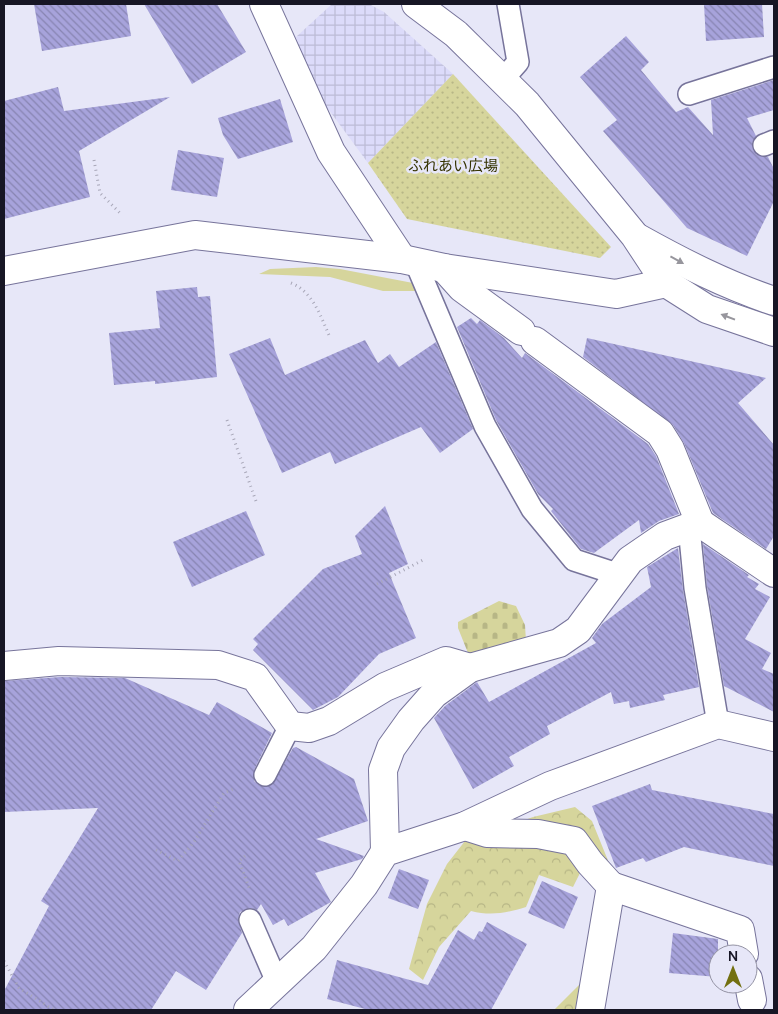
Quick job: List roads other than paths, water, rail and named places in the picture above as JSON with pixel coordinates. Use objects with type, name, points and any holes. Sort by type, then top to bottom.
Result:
[{"type":"street","points":[[264,4],[331,152],[408,260]]},
{"type":"street","points":[[416,4],[456,34],[504,79],[527,104],[606,203],[635,236],[666,283],[707,309],[774,332]]},
{"type":"street","points":[[4,271],[195,235],[408,260],[444,268],[616,294],[666,283]]},
{"type":"street","points":[[635,236],[697,270],[737,289],[774,300]]},
{"type":"street","points":[[444,268],[462,288],[660,433],[670,449],[695,525],[774,573]]},
{"type":"street","points":[[248,1010],[314,948],[364,885],[385,852],[383,770],[392,748],[410,720],[434,694],[470,668],[560,643],[578,630],[630,560],[664,536],[695,525]]},
{"type":"street","points":[[4,666],[59,661],[218,665],[255,677],[290,726],[309,728],[329,721],[385,687],[446,661],[470,668]]},
{"type":"street","points":[[385,852],[465,826],[550,786],[718,724],[774,737]]},
{"type":"street","points":[[465,826],[487,833],[538,834],[574,841],[590,863],[611,886],[740,930],[742,944]]},
{"type":"street","points":[[590,1010],[611,886]]},
{"type":"lane","points":[[504,79],[518,62],[508,4]]},
{"type":"lane","points":[[689,94],[774,67]]},
{"type":"lane","points":[[408,260],[485,426],[532,509],[574,560],[620,575]]},
{"type":"lane","points":[[695,525],[695,588],[718,724]]},
{"type":"lane","points":[[265,775],[290,726]]},
{"type":"lane","points":[[250,920],[277,982]]},
{"type":"park label","name":"ふれあい広場","points":[[453,165]]}]
